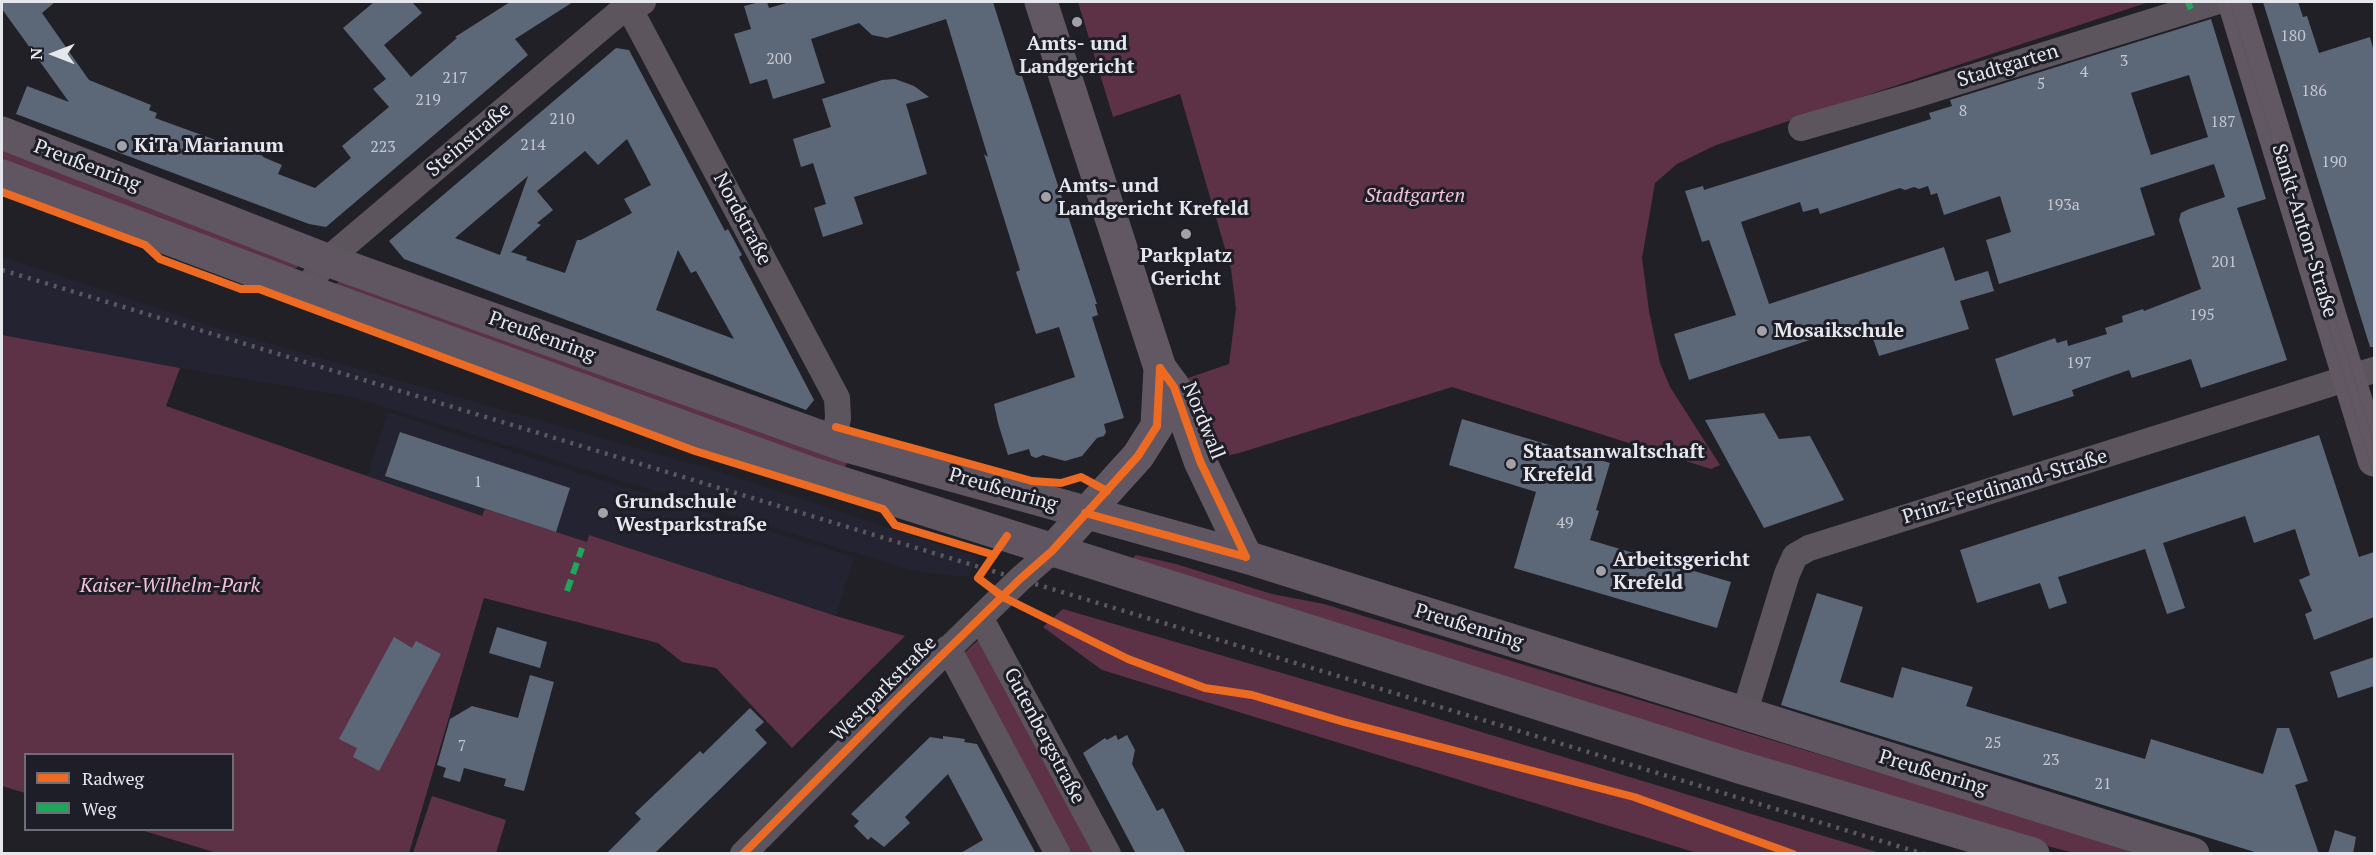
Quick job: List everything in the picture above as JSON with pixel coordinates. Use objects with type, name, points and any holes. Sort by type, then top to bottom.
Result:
[{"type":"main road","name":"Preußenring","points":[[2,133],[327,260],[834,441],[1246,557],[2193,854]]},
{"type":"main road","name":"Preußenring","points":[[2,176],[305,290],[810,473],[1728,763],[2032,854]]},
{"type":"street","name":"Nordwall","points":[[1041,2],[1160,368],[1174,387],[1200,461],[1246,557]]},
{"type":"street","name":"Stadtgarten","points":[[1801,128],[2215,2]]},
{"type":"street","name":"Sankt-Anton-Straße","points":[[2234,2],[2362,374],[2374,460]]},
{"type":"street","name":"Steinstraße","points":[[305,290],[327,260],[632,3]]},
{"type":"street","name":"Nordstraße","points":[[632,3],[837,398],[838,418],[834,441]]},
{"type":"street","name":"Nordwall","points":[[1052,551],[1138,456],[1157,426],[1160,368]]},
{"type":"street","name":"Prinz-Ferdinand-Straße","points":[[1744,714],[1787,574],[1795,556],[1809,548],[2362,374]]},
{"type":"street","name":"Westparkstraße","points":[[743,854],[948,648],[1052,551]]},
{"type":"street","name":"Gutenbergstraße","points":[[981,619],[1108,854]]},
{"type":"street","points":[[948,648],[1058,854]]},
{"type":"shaded area","points":[[2,257],[226,331],[710,469],[978,557],[968,577],[914,571],[352,397],[22,341],[2,335]]},
{"type":"shaded area","name":"Grundschule Westparkstraße","points":[[388,412],[854,557],[836,616],[590,535],[587,542],[486,509],[483,516],[367,476]]},
{"type":"green space","name":"Stadtgarten","points":[[1078,2],[2149,2],[1716,145],[1677,164],[1655,183],[1642,258],[1649,311],[1660,363],[1670,387],[1720,465],[1711,469],[1452,387],[1239,453],[1212,459],[1188,378],[1229,364],[1236,309],[1231,269],[1180,94],[1113,117]]},
{"type":"green space","points":[[2,148],[300,260],[297,268],[290,269],[2,161]]},
{"type":"green space","points":[[344,276],[848,462],[842,471],[335,285]]},
{"type":"green space","name":"Kaiser-Wilhelm-Park","points":[[2,335],[180,368],[166,406],[482,516],[485,509],[587,542],[589,535],[836,616],[905,636],[792,748],[716,668],[682,662],[658,643],[484,598],[409,853],[217,853],[144,831],[234,831],[234,753],[24,753],[24,793],[2,786]]},
{"type":"green space","points":[[1136,555],[1176,564],[1272,594],[1324,604],[2143,853],[2075,853],[2051,847],[1128,562]]},
{"type":"green space","points":[[1063,609],[1422,714],[1880,853],[1697,853],[1102,670],[1043,627]]},
{"type":"green space","points":[[984,635],[1100,853],[1072,853],[964,653]]},
{"type":"green space","points":[[432,796],[506,820],[496,853],[413,853]]},
{"type":"building","points":[[2,2],[55,2],[42,13],[89,80],[151,105],[149,110],[157,113],[155,118],[221,142],[222,140],[282,165],[278,174],[315,188],[351,158],[342,146],[389,107],[373,89],[386,79],[343,28],[374,2],[412,2],[422,13],[384,45],[411,77],[457,38],[455,37],[510,2],[573,2],[515,39],[528,55],[326,227],[309,224],[16,114],[27,86],[69,102],[2,9]]},
{"type":"building","points":[[767,2],[769,8],[790,2],[993,2],[1016,75],[1021,73],[1097,304],[1095,304],[1098,315],[1092,317],[1124,418],[1104,424],[1106,432],[1104,436],[1097,438],[1082,456],[1065,461],[1043,455],[1036,458],[1031,456],[1029,449],[1008,455],[998,423],[994,404],[1075,377],[1059,327],[1036,334],[1016,272],[1020,270],[984,154],[988,157],[946,19],[887,38],[872,35],[859,23],[811,39],[825,83],[773,99],[767,79],[750,84],[734,34],[751,29],[744,6]]},
{"type":"building","points":[[2263,2],[2298,2],[2303,17],[2307,16],[2319,53],[2370,37],[2374,52],[2374,347],[2370,347]]},
{"type":"building","points":[[2211,19],[2266,199],[2237,208],[2287,360],[2201,388],[2191,359],[2132,378],[2129,370],[2072,390],[2074,396],[2013,416],[1995,359],[2055,338],[2057,343],[2067,340],[2068,346],[2107,334],[2105,328],[2123,322],[2122,316],[2143,309],[2144,311],[2201,289],[2179,220],[2181,213],[2189,209],[2225,197],[2214,164],[2140,188],[2155,235],[1999,284],[1986,240],[2011,232],[2000,196],[1944,215],[1937,193],[1931,195],[1928,186],[1905,190],[1900,188],[1820,214],[1818,208],[1803,212],[1800,202],[1741,222],[1769,304],[1944,247],[1955,281],[1988,271],[1994,291],[1960,301],[1969,329],[1879,356],[1867,321],[1689,380],[1674,334],[1736,315],[1709,240],[1702,242],[1685,191],[1703,186],[1704,190],[1931,119],[1929,113],[1952,106],[1950,100]],"holes":[[[2189,75],[2208,137],[2151,155],[2131,93]]]},
{"type":"building","points":[[616,48],[629,50],[725,231],[728,229],[742,255],[739,257],[814,400],[806,410],[404,259],[389,241]],"holes":[[[627,139],[651,185],[624,199],[632,213],[577,240],[565,273],[526,260],[527,257],[511,252],[541,225],[537,223],[553,210],[537,191],[585,151],[598,165]],[[528,176],[500,255],[455,238]],[[678,250],[691,273],[696,271],[734,339],[656,310]]]},
{"type":"building","points":[[895,79],[914,86],[929,97],[906,104],[927,174],[854,197],[863,224],[823,237],[814,208],[826,204],[813,163],[801,167],[793,139],[831,127],[822,99],[882,80]]},
{"type":"building","points":[[1764,413],[1779,439],[1810,436],[1844,500],[1764,528],[1705,420]]},
{"type":"building","points":[[1462,419],[1610,463],[1590,540],[1731,582],[1717,628],[1514,568],[1536,492],[1449,465]]},
{"type":"building","points":[[400,432],[570,488],[556,532],[385,476]]},
{"type":"building","points":[[2319,435],[2359,557],[2374,552],[2374,617],[2314,640],[2305,614],[2312,611],[2299,580],[2310,575],[2295,529],[2254,543],[2245,516],[2163,543],[2185,608],[2167,614],[2145,549],[2058,577],[2067,603],[2049,609],[2040,583],[1977,603],[1960,550]]},
{"type":"building","points":[[1817,593],[1863,607],[1840,682],[1893,698],[1902,667],[1973,687],[1966,706],[2145,759],[2151,739],[2263,774],[2277,728],[2289,728],[2308,781],[2295,785],[2319,854],[2261,854],[1781,705]]},
{"type":"building","points":[[497,627],[547,642],[540,668],[489,653]]},
{"type":"building","points":[[394,637],[412,648],[416,641],[441,654],[379,771],[353,757],[357,748],[339,739]]},
{"type":"building","points":[[2374,657],[2374,686],[2338,698],[2330,672]]},
{"type":"building","points":[[530,675],[554,682],[524,791],[504,786],[506,779],[464,768],[460,782],[443,777],[446,768],[437,765],[450,719],[472,706],[518,718]]},
{"type":"building","points":[[750,708],[764,722],[755,730],[767,743],[654,854],[606,854],[641,819],[635,813],[700,751],[703,754]]},
{"type":"building","points":[[1116,735],[1118,740],[1127,735],[1135,750],[1132,764],[1157,811],[1163,808],[1186,854],[1136,854],[1083,753],[1105,738],[1107,740]]},
{"type":"building","points":[[943,736],[965,739],[964,742],[977,744],[1036,854],[959,854],[983,840],[948,774],[905,817],[910,823],[884,847],[871,837],[868,840],[854,826],[859,821],[851,814],[930,737],[943,739]]},
{"type":"building","points":[[2335,830],[2356,837],[2353,854],[2328,854]]},
{"type":"tram line","points":[[2230,2],[2374,476]]},
{"type":"tram line","points":[[2285,154],[2374,443]]},
{"type":"railway","points":[[2,270],[1924,854]]},
{"type":"marked path","points":[[2188,2],[2191,9]]},
{"type":"marked path","points":[[567,591],[582,548]]},
{"type":"cycle path","points":[[2,192],[145,245],[160,259],[241,289],[259,289],[695,451],[883,509],[895,525],[994,555]]},
{"type":"cycle path","points":[[1160,368],[1174,387],[1200,461],[1246,557]]},
{"type":"cycle path","points":[[743,854],[897,699],[1020,579],[1052,551],[1138,456],[1157,426],[1160,368]]},
{"type":"cycle path","points":[[836,427],[1032,481],[1061,483],[1081,477],[1107,491]]},
{"type":"cycle path","points":[[1085,513],[1246,557]]},
{"type":"cycle path","points":[[1007,536],[978,578],[1003,597],[1128,659],[1205,688],[1252,695],[1344,722],[1634,797],[1793,854]]},
{"type":"place","name":"Amts- und Landgericht","points":[[1077,22]]},
{"type":"place","name":"KiTa Marianum","points":[[122,146]]},
{"type":"place","name":"Amts- und Landgericht Krefeld","points":[[1046,197]]},
{"type":"place","name":"Parkplatz Gericht","points":[[1186,234]]},
{"type":"place","name":"Mosaikschule","points":[[1762,331]]},
{"type":"place","name":"Staatsanwaltschaft Krefeld","points":[[1511,464]]},
{"type":"place","name":"Grundschule Westparkstraße","points":[[603,513]]},
{"type":"place","name":"Arbeitsgericht Krefeld","points":[[1601,571]]}]
